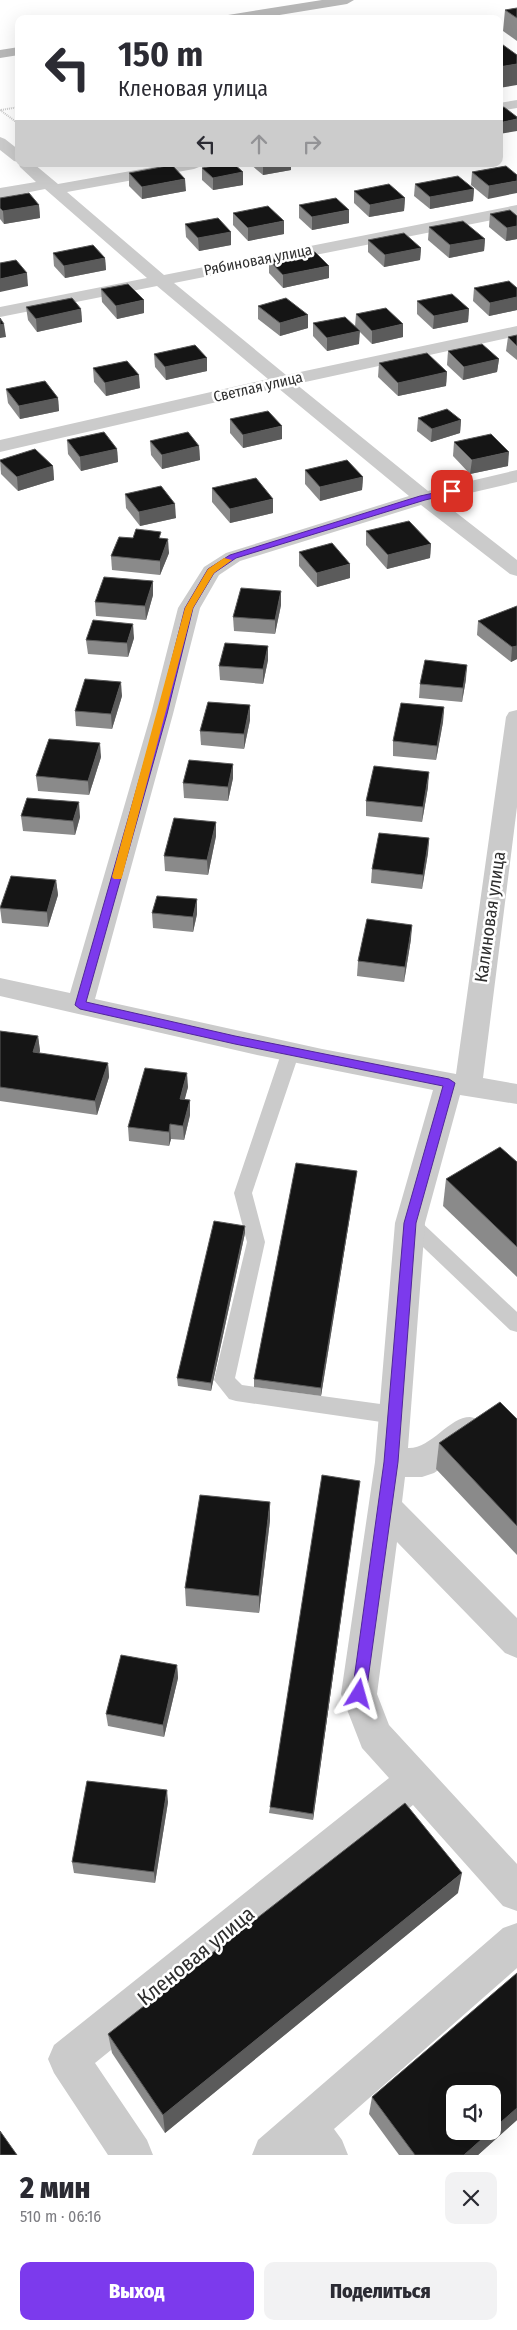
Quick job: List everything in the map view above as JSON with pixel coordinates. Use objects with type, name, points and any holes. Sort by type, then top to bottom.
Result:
[{"type":"main road","points":[[276,15],[339,1]]},
{"type":"main road","points":[[0,54],[15,52]]},
{"type":"street","points":[[503,106],[517,104]]},
{"type":"street","points":[[0,142],[15,155]]},
{"type":"street","points":[[28,167],[159,280],[423,498],[517,570]]},
{"type":"street","points":[[0,193],[51,187],[157,167]]},
{"type":"street","name":"Рябиновая улица","points":[[0,312],[517,210]]},
{"type":"street","name":"Светлая улица","points":[[0,446],[283,381],[517,331]]},
{"type":"street","points":[[80,1005],[162,714],[189,608],[211,571],[233,557],[423,498],[517,476]]},
{"type":"street","name":"Калиновая улица","points":[[459,1085],[517,717]]},
{"type":"street","points":[[0,987],[291,1052],[459,1085],[517,1094]]},
{"type":"street","points":[[459,1085],[410,1223],[391,1462],[359,1694],[375,1736],[517,1892]]},
{"type":"street","points":[[391,1462],[422,1463],[496,1414]]},
{"type":"street","points":[[384,1506],[517,1642]]},
{"type":"street","name":"Кленовая улица","points":[[132,2155],[68,2059],[414,1781]]},
{"type":"street","points":[[273,2155],[316,2140],[517,1942]]},
{"type":"lane","points":[[291,1052],[243,1192],[256,1242],[224,1380],[236,1393],[394,1414]]},
{"type":"lane","points":[[410,1223],[517,1324]]},
{"type":"path","points":[[0,110],[15,108]]},
{"type":"path","points":[[0,110],[15,121]]},
{"type":"building","points":[[517,8],[517,18],[505,10]]},
{"type":"building","points":[[503,45],[517,55],[517,64],[503,66]]},
{"type":"building","points":[[503,107],[517,117],[517,119],[503,122]]},
{"type":"building","points":[[506,166],[517,175],[517,181],[489,186],[472,172],[503,167]]},
{"type":"building","points":[[161,167],[174,167],[185,179],[142,187],[129,173]]},
{"type":"building","points":[[237,167],[243,172],[213,178],[202,168]]},
{"type":"building","points":[[458,176],[474,189],[430,197],[415,184]]},
{"type":"building","points":[[389,184],[405,198],[370,205],[354,191]]},
{"type":"building","points":[[29,193],[39,205],[3,211],[0,208],[0,198]]},
{"type":"building","points":[[336,198],[349,210],[312,217],[299,205]]},
{"type":"building","points":[[268,206],[284,221],[248,228],[233,213]]},
{"type":"building","points":[[510,210],[517,216],[517,226],[507,228],[490,214]]},
{"type":"building","points":[[218,218],[231,232],[198,238],[185,224]]},
{"type":"building","points":[[463,221],[485,239],[450,245],[429,227]]},
{"type":"building","points":[[404,233],[421,248],[385,255],[368,240]]},
{"type":"building","points":[[93,245],[105,258],[64,266],[53,253]]},
{"type":"building","points":[[315,252],[329,266],[283,275],[269,260]]},
{"type":"building","points":[[16,260],[27,273],[0,279],[0,263]]},
{"type":"building","points":[[509,281],[517,288],[517,297],[490,303],[474,288]]},
{"type":"building","points":[[128,284],[144,300],[116,306],[101,289]]},
{"type":"building","points":[[452,294],[469,309],[434,316],[417,301]]},
{"type":"building","points":[[72,298],[81,309],[36,319],[26,307]]},
{"type":"building","points":[[286,298],[308,315],[280,323],[258,306]]},
{"type":"building","points":[[386,308],[403,324],[372,331],[356,314]]},
{"type":"building","points":[[345,317],[360,331],[327,338],[313,323]]},
{"type":"building","points":[[517,335],[517,346],[508,337]]},
{"type":"building","points":[[482,344],[499,359],[464,367],[448,351]]},
{"type":"building","points":[[195,345],[207,358],[165,367],[154,354]]},
{"type":"building","points":[[427,353],[447,372],[398,383],[379,363]]},
{"type":"building","points":[[127,361],[139,375],[105,383],[93,368]]},
{"type":"building","points":[[45,381],[58,398],[19,406],[6,389]]},
{"type":"building","points":[[447,409],[461,420],[432,429],[418,418]]},
{"type":"building","points":[[268,411],[282,426],[243,435],[230,419]]},
{"type":"building","points":[[104,432],[117,449],[80,457],[67,440]]},
{"type":"building","points":[[188,432],[199,446],[162,455],[150,441]]},
{"type":"building","points":[[491,434],[509,452],[472,460],[454,442]]},
{"type":"building","points":[[35,449],[53,466],[17,477],[0,461],[0,460]]},
{"type":"building","points":[[347,460],[363,477],[320,487],[305,470]]},
{"type":"building","points":[[256,478],[273,499],[230,509],[212,488]]},
{"type":"building","points":[[161,486],[175,504],[139,512],[125,494]]},
{"type":"building","points":[[409,521],[431,544],[388,555],[366,531]]},
{"type":"building","points":[[136,529],[161,532],[159,538],[168,539],[160,561],[111,556],[119,537],[133,538]]},
{"type":"building","points":[[332,543],[350,564],[317,573],[299,552]]},
{"type":"building","points":[[104,577],[153,581],[145,606],[95,602]]},
{"type":"building","points":[[241,588],[281,591],[275,620],[233,617]]},
{"type":"building","points":[[517,606],[517,646],[512,647],[478,621]]},
{"type":"building","points":[[93,620],[133,624],[127,643],[86,640]]},
{"type":"building","points":[[225,643],[268,646],[263,669],[219,666]]},
{"type":"building","points":[[425,660],[467,665],[463,688],[420,684]]},
{"type":"building","points":[[85,679],[121,682],[111,714],[75,711]]},
{"type":"building","points":[[208,702],[250,705],[244,734],[200,731]]},
{"type":"building","points":[[401,703],[444,707],[437,746],[393,741]]},
{"type":"building","points":[[49,739],[100,743],[88,781],[36,776]]},
{"type":"building","points":[[189,760],[233,764],[228,787],[183,783]]},
{"type":"building","points":[[374,766],[429,772],[423,807],[366,801]]},
{"type":"building","points":[[27,798],[79,802],[73,821],[21,816]]},
{"type":"building","points":[[174,818],[216,822],[207,860],[164,856]]},
{"type":"building","points":[[379,833],[429,838],[423,875],[372,869]]},
{"type":"building","points":[[11,876],[56,880],[47,912],[0,908]]},
{"type":"building","points":[[157,896],[197,899],[193,917],[152,913]]},
{"type":"building","points":[[367,919],[412,925],[405,967],[358,961]]},
{"type":"building","points":[[0,1031],[38,1036],[33,1052],[108,1063],[95,1101],[0,1087]]},
{"type":"building","points":[[145,1068],[187,1073],[180,1099],[190,1100],[183,1126],[170,1124],[169,1132],[128,1127]]},
{"type":"building","points":[[500,1147],[517,1162],[517,1247],[446,1179]]},
{"type":"building","points":[[296,1163],[357,1171],[321,1388],[254,1379]]},
{"type":"building","points":[[214,1221],[245,1226],[211,1383],[177,1378]]},
{"type":"building","points":[[500,1402],[517,1419],[517,1526],[439,1443]]},
{"type":"building","points":[[322,1475],[360,1481],[313,1814],[270,1807]]},
{"type":"building","points":[[200,1495],[270,1502],[259,1596],[185,1588]]},
{"type":"building","points":[[121,1655],[177,1665],[163,1725],[106,1714]]},
{"type":"building","points":[[87,1781],[167,1790],[154,1872],[72,1862]]},
{"type":"building","points":[[405,1803],[462,1873],[163,2115],[108,2034]]},
{"type":"building","points":[[517,1973],[517,2108],[501,2122],[501,2085],[446,2085],[446,2140],[481,2140],[464,2155],[415,2155],[372,2097]]},
{"type":"building","points":[[0,2131],[17,2155],[0,2155]]},
{"type":"slow traffic","points":[[117,877],[189,608],[211,571],[227,560]]},
{"type":"route","points":[[359,1694],[391,1462],[410,1223],[449,1083],[235,1040],[80,1005],[100,941],[189,608],[211,571],[233,557],[423,498],[452,491]]}]
